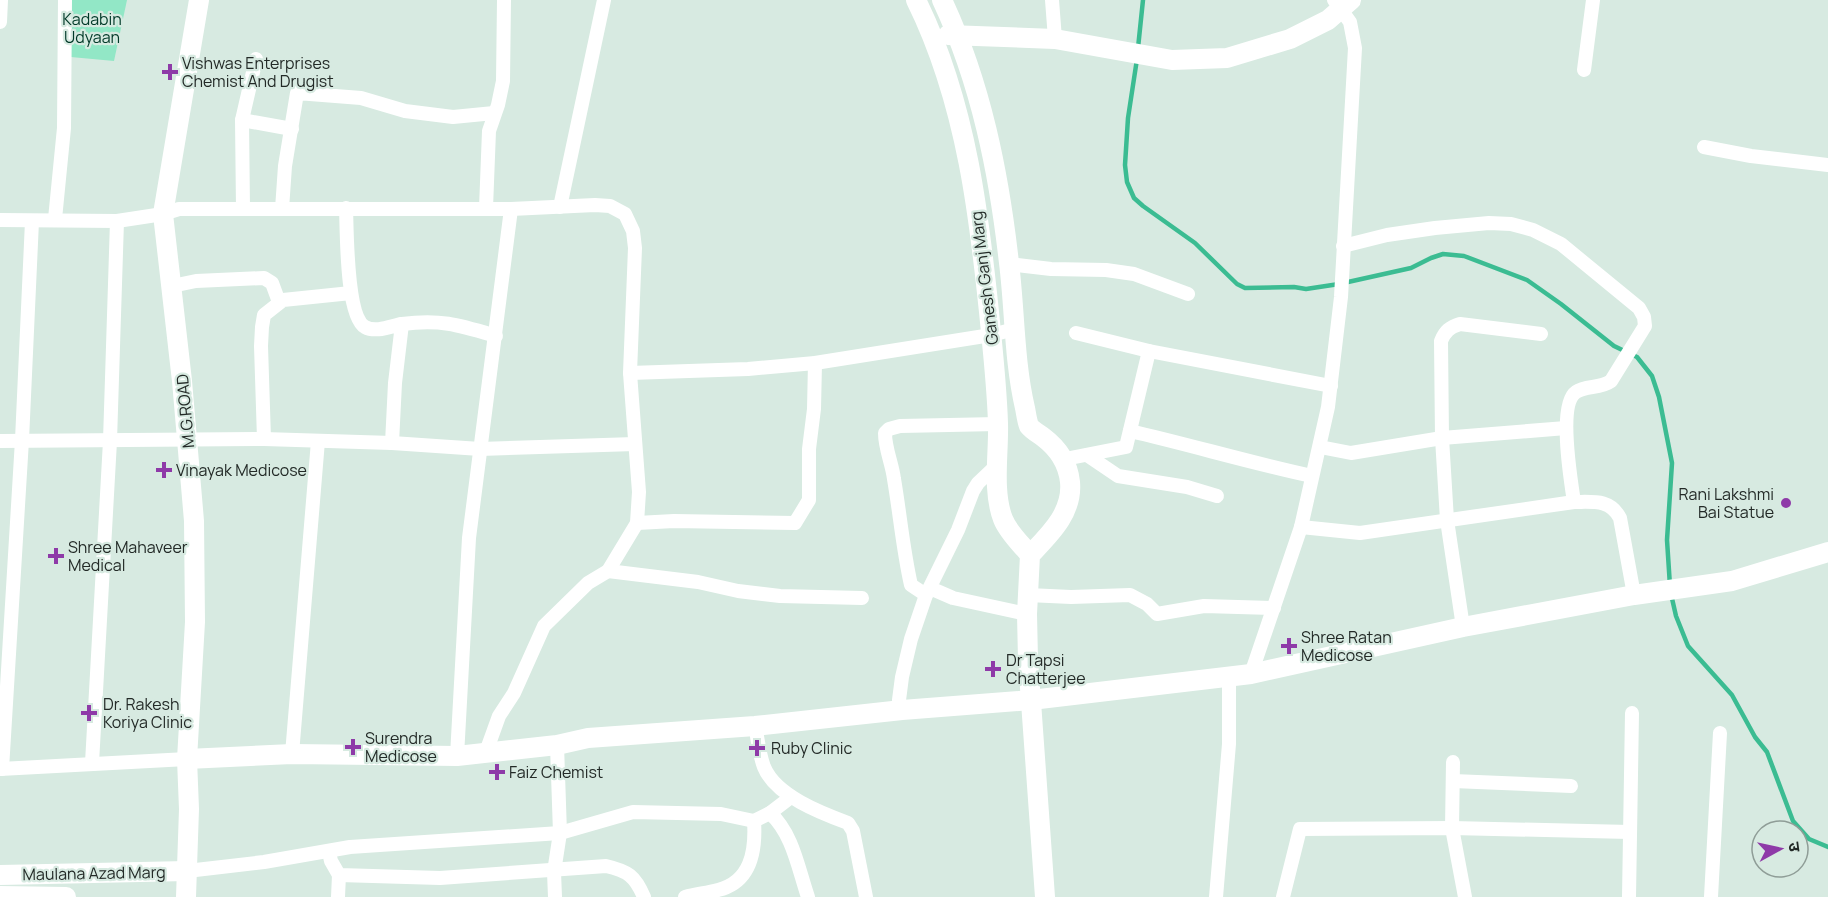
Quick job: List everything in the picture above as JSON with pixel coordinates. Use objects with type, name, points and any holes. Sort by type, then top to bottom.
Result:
[{"type":"main road","name":"M.G.ROAD","points":[[186,897],[187,759],[195,622],[194,521],[188,441],[163,214],[199,0]]},
{"type":"main road","name":"Ganesh Ganj Marg","points":[[916,0],[933,35],[966,146],[976,206],[991,335],[998,423],[999,499],[1003,519],[1030,555]]},
{"type":"main road","points":[[942,0],[959,36],[982,107],[992,147],[1010,264],[1020,387],[1029,426],[1050,442],[1065,459],[1070,483],[1069,502],[1053,532],[1030,555],[1028,604],[1031,700],[1045,897]]},
{"type":"main road","points":[[933,35],[1055,39],[1172,60],[1227,58],[1290,39],[1328,20],[1342,3]]},
{"type":"main road","points":[[187,759],[292,754],[456,756],[557,745],[588,738],[755,726],[902,710],[1031,700],[1251,674],[1463,627],[1635,595],[1732,580],[1828,552]]},
{"type":"main road","name":"Maulana Azad Marg","points":[[0,875],[187,871]]},
{"type":"main road","name":"Maulana Azad Marg","points":[[0,897],[66,897]]},
{"type":"street","points":[[0,22],[1,0]]},
{"type":"street","points":[[55,219],[64,128],[65,0]]},
{"type":"street","points":[[486,208],[489,131],[503,81],[504,0]]},
{"type":"street","points":[[560,207],[604,0]]},
{"type":"street","points":[[1052,0],[1055,39]]},
{"type":"street","points":[[1584,70],[1593,0]]},
{"type":"street","points":[[1251,674],[1301,527],[1320,447],[1331,386],[1341,297],[1355,48],[1350,22],[1342,3]]},
{"type":"street","points":[[243,209],[243,120],[256,59]]},
{"type":"street","points":[[282,209],[285,166],[297,93],[361,98],[405,111],[453,117],[494,113]]},
{"type":"street","points":[[243,120],[292,129]]},
{"type":"street","points":[[1704,147],[1750,156],[1828,165]]},
{"type":"street","points":[[0,220],[117,221],[180,209],[511,209],[595,205],[610,206],[625,214],[633,231],[635,248],[630,373],[639,492],[637,523],[608,571],[588,583],[544,626],[514,693],[499,716],[486,752]]},
{"type":"street","points":[[346,208],[351,293],[359,321],[365,327],[376,330],[402,324],[439,321],[496,336]]},
{"type":"street","points":[[456,756],[468,549],[511,209]]},
{"type":"street","points":[[32,221],[22,440],[1,769],[187,759]]},
{"type":"street","points":[[92,763],[110,441],[117,221]]},
{"type":"street","points":[[1343,251],[1387,235],[1489,223],[1511,224],[1533,230],[1561,244],[1639,308],[1644,317],[1643,330],[1611,381],[1605,386],[1574,393],[1569,402],[1566,428],[1574,502]]},
{"type":"street","points":[[1010,264],[1134,274],[1188,294]]},
{"type":"street","points":[[172,286],[196,281],[264,278],[272,283],[279,302]]},
{"type":"street","points":[[264,439],[261,327],[264,315],[284,300],[351,293]]},
{"type":"street","points":[[392,443],[395,383],[402,324]]},
{"type":"street","points":[[1463,627],[1447,520],[1442,438],[1441,341],[1445,332],[1452,326],[1460,324],[1541,334]]},
{"type":"street","points":[[630,373],[747,369],[815,363],[1015,330]]},
{"type":"street","points":[[1076,333],[1149,351],[1331,386]]},
{"type":"street","points":[[1065,459],[1126,447],[1149,351]]},
{"type":"street","points":[[637,523],[674,521],[795,524],[809,500],[809,449],[814,410],[815,363]]},
{"type":"street","points":[[998,423],[900,426],[889,429],[885,433],[911,585],[953,598],[1028,604],[1071,597],[1130,595],[1147,604],[1157,614],[1204,606],[1274,608]]},
{"type":"street","points":[[1320,447],[1351,453],[1442,438],[1566,428]]},
{"type":"street","points":[[1130,431],[1246,462],[1312,476]]},
{"type":"street","points":[[0,441],[264,439],[392,443],[480,449],[635,444]]},
{"type":"street","points":[[292,754],[318,441]]},
{"type":"street","points":[[1087,455],[1118,476],[1187,487],[1217,496]]},
{"type":"street","points":[[902,710],[900,700],[902,677],[911,639],[928,592],[958,530],[973,491],[997,465]]},
{"type":"street","points":[[1301,527],[1360,533],[1574,502],[1601,502],[1611,505],[1620,518],[1635,595]]},
{"type":"street","points":[[608,571],[698,582],[738,591],[780,596],[862,598]]},
{"type":"street","points":[[1216,897],[1229,744],[1229,676]]},
{"type":"street","points":[[1629,897],[1632,713]]},
{"type":"street","points":[[755,726],[765,769],[773,780],[791,796],[823,815],[848,823],[853,831],[866,897]]},
{"type":"street","points":[[1711,897],[1720,733]]},
{"type":"street","points":[[555,897],[555,872],[560,832],[557,745]]},
{"type":"street","points":[[1453,762],[1452,828],[1465,897]]},
{"type":"street","points":[[1453,781],[1571,786]]},
{"type":"street","points":[[187,871],[264,862],[328,852],[339,848],[560,832],[633,812],[721,814],[754,821],[770,813],[791,796]]},
{"type":"street","points":[[770,813],[780,822],[790,842],[808,897]]},
{"type":"street","points":[[685,897],[720,890],[741,880],[749,866],[755,838],[754,821]]},
{"type":"street","points":[[1284,897],[1300,829],[1452,828],[1630,832]]},
{"type":"street","points":[[328,852],[339,875],[338,897]]},
{"type":"street","points":[[339,875],[440,878],[555,872],[588,866],[606,867],[624,870],[638,883],[644,897]]},
{"type":"green space","name":"Kadabin Udyaan","points":[[64,0],[127,0],[114,61],[60,56]]},
{"type":"waterway","points":[[1138,48],[1143,0]]},
{"type":"waterway","points":[[1137,59],[1128,118],[1125,165],[1127,182],[1134,198],[1195,243],[1237,284],[1245,288],[1294,287],[1306,289],[1411,268],[1443,254],[1464,256],[1527,280],[1614,346],[1637,357],[1652,376],[1659,397],[1672,463],[1667,540],[1670,586]]},
{"type":"waterway","points":[[1671,594],[1676,616],[1688,646],[1732,695],[1755,737],[1767,752],[1793,821],[1809,839],[1828,847]]},
{"type":"place","name":"Vishwas Enterprises Chemist And Drugist","points":[[170,72]]},
{"type":"place","name":"Vinayak Medicose","points":[[164,470]]},
{"type":"place","name":"Rani Lakshmi Bai Statue","points":[[1786,503]]},
{"type":"place","name":"Shree Mahaveer Medical","points":[[56,556]]},
{"type":"place","name":"Shree Ratan Medicose","points":[[1289,646]]},
{"type":"place","name":"Dr Tapsi Chatterjee","points":[[993,669]]},
{"type":"place","name":"Dr. Rakesh Koriya Clinic","points":[[89,713]]},
{"type":"place","name":"Surendra Medicose","points":[[353,747]]},
{"type":"place","name":"Ruby Clinic","points":[[757,748]]},
{"type":"place","name":"Faiz Chemist","points":[[497,772]]}]
